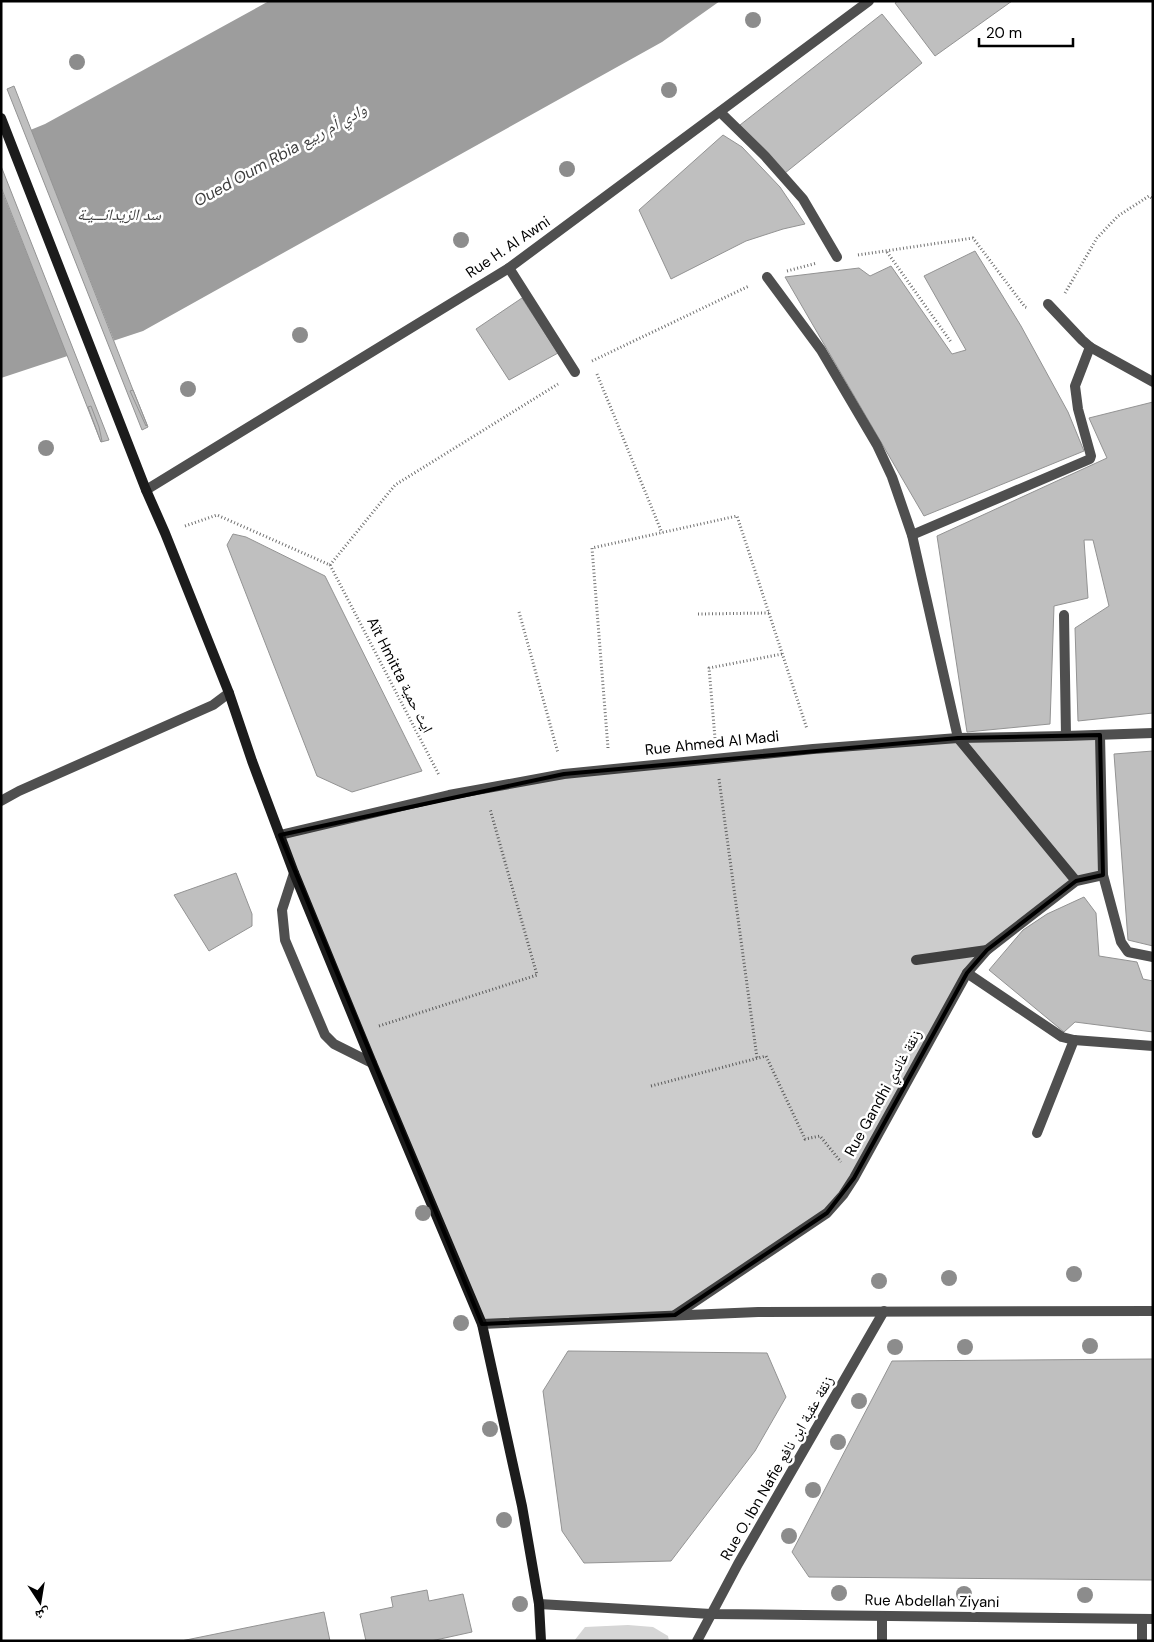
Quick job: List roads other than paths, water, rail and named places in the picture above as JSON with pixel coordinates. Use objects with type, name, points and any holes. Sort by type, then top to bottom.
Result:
[{"type":"main road","points":[[1,118],[146,490],[165,532],[228,693],[294,873],[482,1324],[522,1506],[538,1604],[541,1641]]},
{"type":"street","name":"Rue H. Al Awni","points":[[146,490],[508,268],[869,1]]},
{"type":"street","points":[[720,112],[803,199],[837,257]]},
{"type":"street","points":[[508,268],[576,372]]},
{"type":"street","points":[[767,277],[821,350],[877,445],[892,476],[912,535],[958,738],[1076,881]]},
{"type":"street","points":[[1048,304],[1090,346],[1153,382]]},
{"type":"street","points":[[912,535],[1090,459],[1078,409],[1075,386],[1090,346]]},
{"type":"street","points":[[1064,615],[1066,736]]},
{"type":"street","points":[[1,802],[19,791],[213,706],[228,693]]},
{"type":"street","name":"Rue Ahmed Al Madi","points":[[280,835],[449,795],[564,774],[814,749],[958,738],[1153,733]]},
{"type":"street","points":[[1100,735],[1103,875],[1121,942],[1128,952],[1153,957]]},
{"type":"street","points":[[294,873],[282,910],[285,940],[325,1035],[334,1044],[372,1063]]},
{"type":"street","name":"Rue Gandhi زنقة غاندي","points":[[675,1315],[827,1213],[854,1178],[967,973],[987,950],[1076,881],[1103,875]]},
{"type":"street","points":[[916,960],[987,950]]},
{"type":"street","points":[[967,973],[1062,1037],[1074,1040],[1153,1046]]},
{"type":"street","points":[[1037,1133],[1074,1040]]},
{"type":"street","name":"Rue O. Ibn Nafie زنقة عقبة ابن نافع","points":[[697,1641],[884,1311]]},
{"type":"street","points":[[482,1324],[758,1312],[1153,1311]]},
{"type":"street","name":"Rue Abdellah Ziyani","points":[[538,1604],[711,1614],[1147,1619]]},
{"type":"street","points":[[882,1616],[882,1641]]},
{"type":"street","points":[[1142,1641],[1147,1619]]},
{"type":"water","name":"سد الزيدانـــيـة","points":[[269,1],[720,1],[662,42],[143,331],[1,378],[1,142],[45,124]]},
{"type":"water label","name":"Oued Oum Rbia وادي أم ربيع","points":[[280,155]]}]
